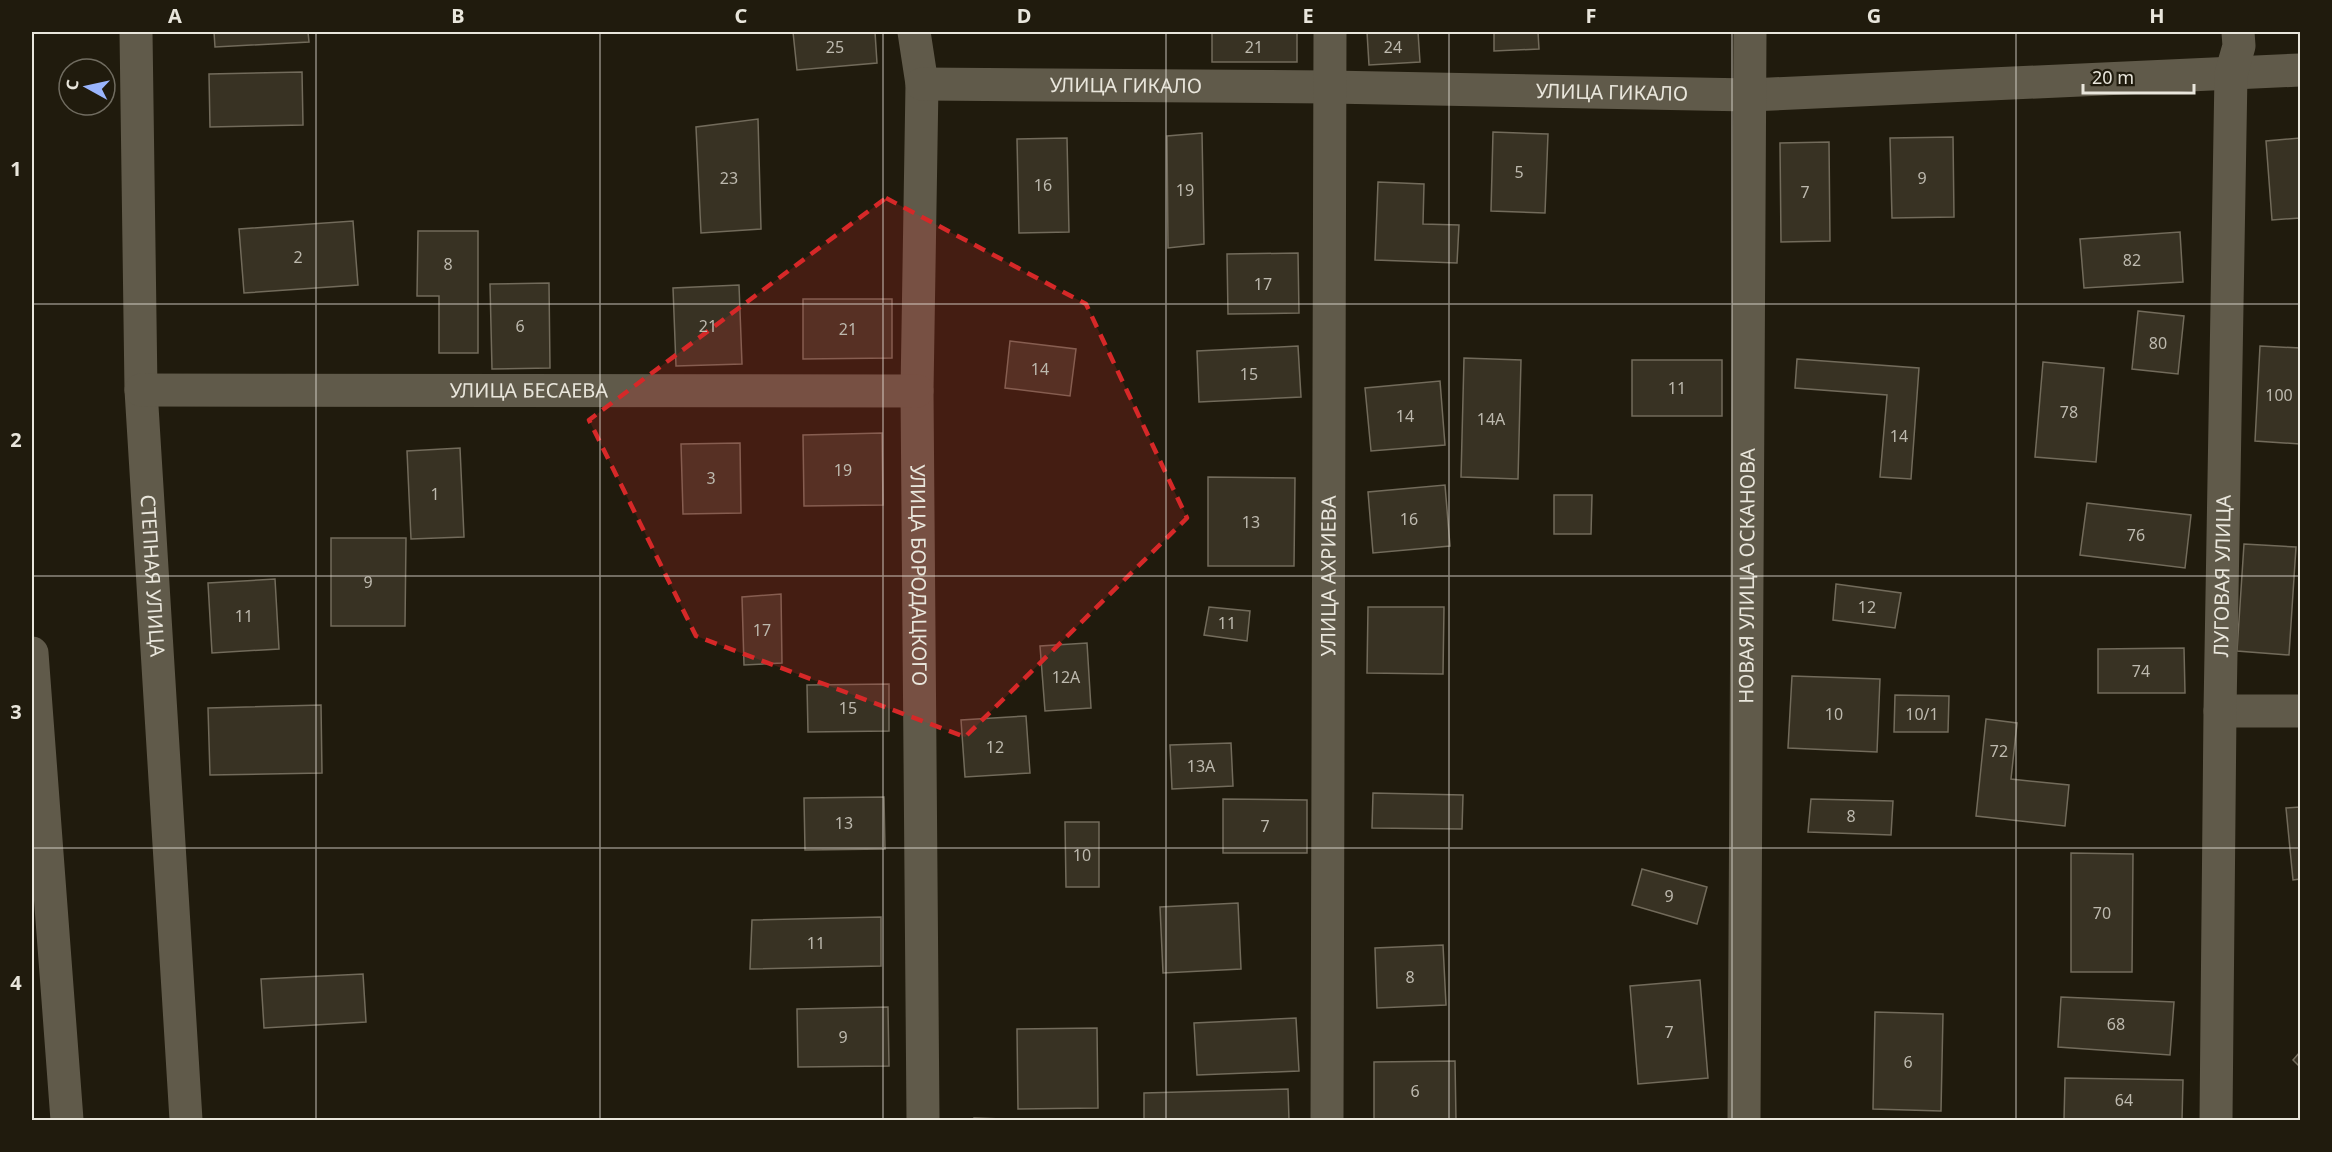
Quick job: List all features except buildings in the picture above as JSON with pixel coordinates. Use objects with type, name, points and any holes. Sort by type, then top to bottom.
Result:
[{"type":"street","name":"СТЕПНАЯ УЛИЦА","points":[[136,32],[141,390],[186,1120]]},
{"type":"street","name":"УЛИЦА БОРОДАЦКОГО","points":[[914,32],[922,84],[916,391],[923,1120]]},
{"type":"street","name":"УЛИЦА АХРИЕВА","points":[[1327,1120],[1330,32]]},
{"type":"street","name":"НОВАЯ УЛИЦА ОСКАНОВА","points":[[1744,1120],[1750,32]]},
{"type":"street","name":"ЛУГОВАЯ УЛИЦА","points":[[2216,1120],[2220,711],[2231,74],[2239,46],[2238,32]]},
{"type":"street","name":"УЛИЦА ГИКАЛО","points":[[922,84],[1330,87],[1750,95],[2301,70]]},
{"type":"street","name":"УЛИЦА БЕСАЕВА","points":[[141,390],[916,391]]},
{"type":"street","points":[[32,653],[67,1120]]},
{"type":"street","points":[[2220,711],[2301,711]]},
{"type":"highlighted area","points":[[886,198],[1086,304],[1187,518],[965,737],[696,636],[589,420]]}]
